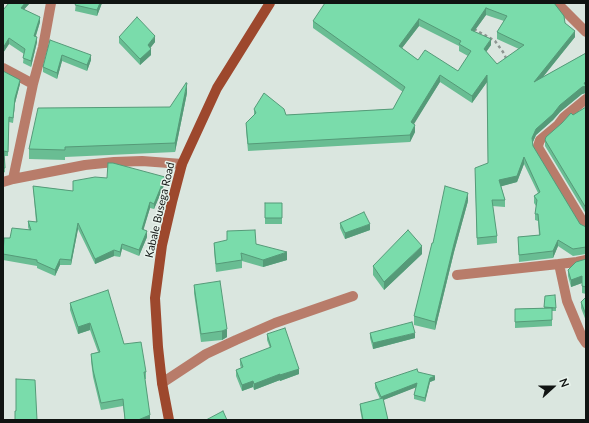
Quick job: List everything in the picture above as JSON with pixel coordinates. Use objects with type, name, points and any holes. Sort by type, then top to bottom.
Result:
[{"type":"street","points":[[51,3],[43,47],[8,181],[85,165],[114,162],[142,161],[182,164]]},
{"type":"street","name":"Kabale Busega Road","points":[[169,420],[162,383],[155,298],[162,245],[182,164],[217,88],[270,3]]},
{"type":"street","points":[[557,3],[586,32]]},
{"type":"street","points":[[3,68],[33,84]]},
{"type":"street","points":[[586,99],[564,117],[558,125],[540,140],[538,149],[586,227]]},
{"type":"street","points":[[457,275],[586,260]]},
{"type":"street","points":[[559,264],[567,301],[586,343]]},
{"type":"street","points":[[162,383],[206,354],[236,340],[275,323],[353,296]]},
{"type":"path","points":[[471,26],[495,41],[508,62]]},
{"type":"building","points":[[9,3],[25,3],[21,8],[40,17],[34,36],[37,37],[31,61],[23,58],[25,49],[9,38],[3,48],[3,10]]},
{"type":"building","points":[[76,3],[100,3],[97,10],[75,5]]},
{"type":"building","points":[[325,3],[554,3],[564,16],[565,23],[575,31],[534,82],[586,53],[586,82],[584,83],[586,86],[582,87],[560,105],[553,114],[536,129],[532,138],[533,146],[580,224],[586,227],[586,247],[573,249],[558,240],[553,251],[519,255],[518,237],[540,235],[538,214],[535,214],[537,200],[534,196],[540,192],[524,157],[517,176],[499,180],[505,200],[492,200],[497,236],[477,238],[475,168],[488,163],[487,75],[472,96],[440,75],[411,122],[415,125],[410,135],[248,144],[246,123],[256,113],[254,109],[264,93],[284,109],[286,115],[393,109],[405,87],[313,21]],"holes":[[[486,8],[507,16],[497,32],[524,45],[497,64],[484,49],[491,39],[471,30]],[[419,19],[461,41],[459,44],[471,51],[458,71],[425,50],[418,60],[399,46]]]},
{"type":"building","points":[[137,17],[155,36],[148,45],[151,49],[140,59],[119,37]]},
{"type":"building","points":[[50,40],[91,55],[87,65],[62,55],[57,73],[43,67]]},
{"type":"building","points":[[3,71],[20,80],[15,98],[13,118],[9,117],[8,152],[4,151],[5,168],[3,168]]},
{"type":"building","points":[[186,83],[175,143],[65,147],[65,150],[29,149],[38,108],[170,107]]},
{"type":"building","points":[[586,107],[586,208],[545,140],[546,137],[571,113],[573,115]]},
{"type":"building","points":[[108,163],[165,177],[154,204],[150,202],[142,229],[147,231],[139,250],[122,244],[120,252],[114,250],[95,259],[78,223],[71,260],[60,259],[55,270],[37,262],[37,260],[3,254],[4,238],[10,238],[12,228],[31,230],[28,221],[37,222],[33,186],[73,191],[73,181],[95,177],[107,178]]},
{"type":"building","points":[[445,186],[468,193],[435,322],[414,316],[433,243]]},
{"type":"building","points":[[265,203],[282,203],[282,218],[265,218]]},
{"type":"building","points":[[364,212],[370,224],[345,233],[340,223]]},
{"type":"building","points":[[255,230],[256,244],[287,252],[263,260],[241,253],[242,260],[216,264],[214,243],[227,240],[227,231]]},
{"type":"building","points":[[408,230],[422,246],[384,282],[373,266]]},
{"type":"building","points":[[586,259],[586,287],[582,286],[582,276],[571,280],[568,270],[576,262]]},
{"type":"building","points":[[220,281],[227,329],[201,334],[194,285]]},
{"type":"building","points":[[108,290],[124,344],[141,342],[146,372],[144,372],[150,415],[138,420],[125,420],[123,399],[101,403],[93,370],[91,354],[100,352],[90,323],[78,327],[70,303]]},
{"type":"building","points":[[555,295],[556,308],[544,307],[545,296]]},
{"type":"building","points":[[586,297],[586,315],[581,302]]},
{"type":"building","points":[[552,308],[552,320],[515,322],[515,309]]},
{"type":"building","points":[[412,322],[415,333],[373,343],[370,333]]},
{"type":"building","points":[[285,328],[299,369],[280,374],[254,384],[253,381],[242,385],[236,370],[243,367],[240,359],[271,347],[267,334]]},
{"type":"building","points":[[417,369],[418,372],[435,376],[430,378],[425,398],[414,395],[417,383],[381,397],[375,383]]},
{"type":"building","points":[[16,379],[35,380],[37,420],[15,420]]},
{"type":"building","points":[[383,398],[388,420],[363,420],[360,404]]},
{"type":"building","points":[[223,411],[227,420],[206,420]]}]
